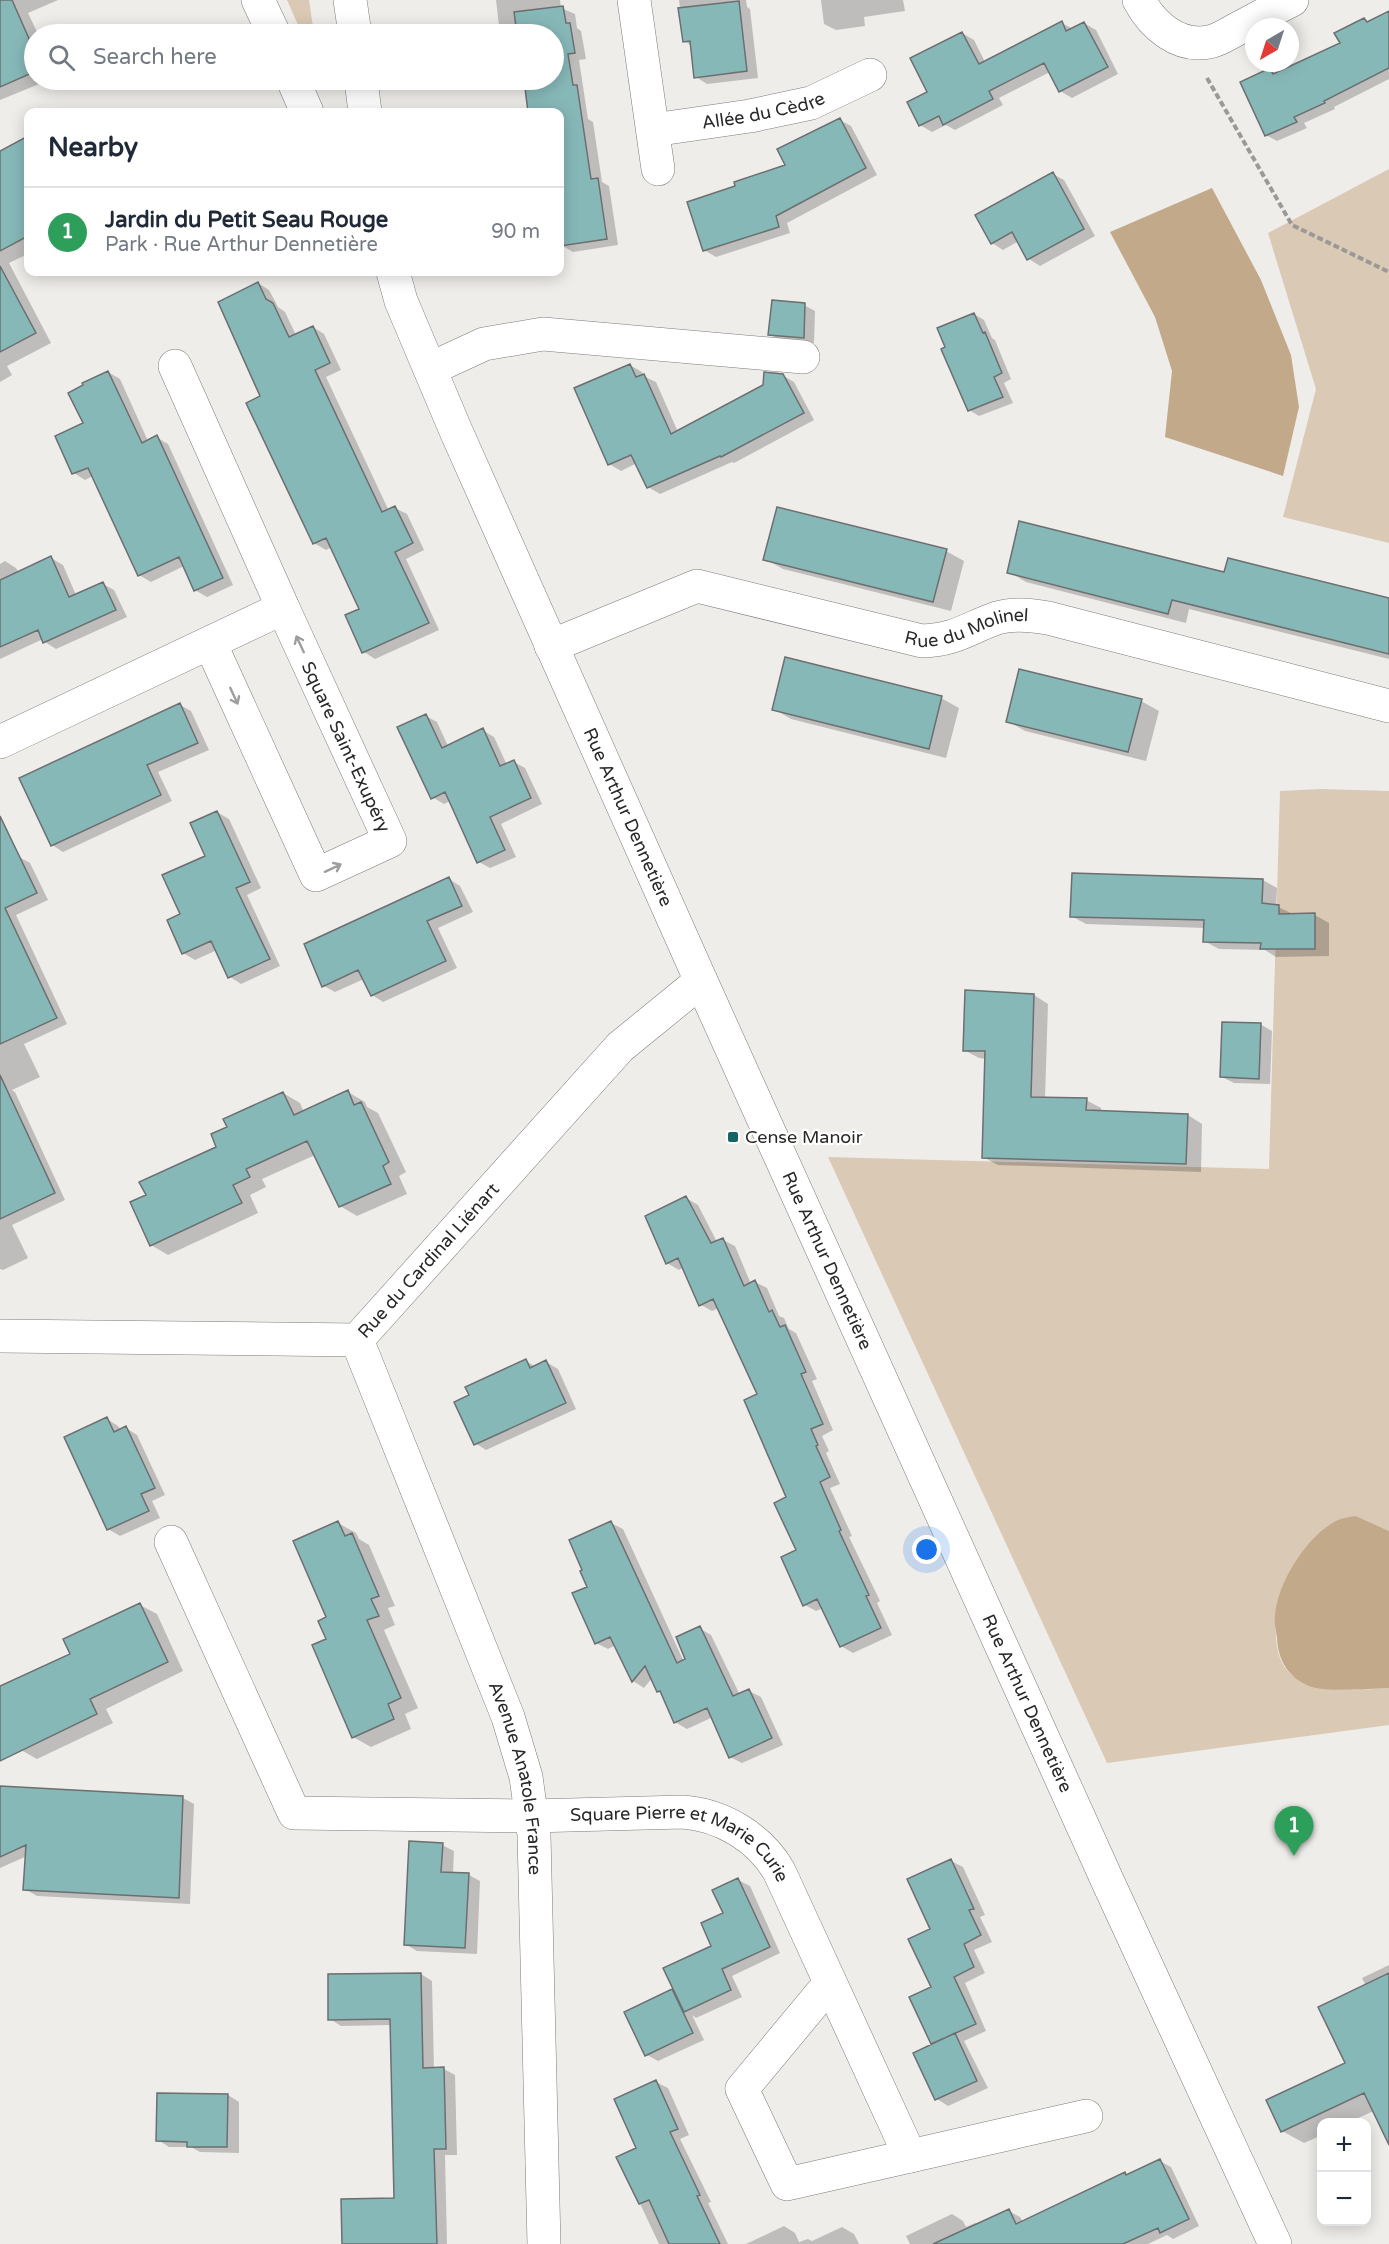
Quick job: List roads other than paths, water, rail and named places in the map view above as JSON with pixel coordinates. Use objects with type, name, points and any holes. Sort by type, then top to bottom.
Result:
[{"type":"street","points":[[258,0],[269,24]]},
{"type":"street","points":[[350,0],[354,24]]},
{"type":"street","points":[[634,0],[658,169]]},
{"type":"street","points":[[1138,0],[1156,25],[1167,33],[1199,43],[1217,40],[1292,0]]},
{"type":"street","name":"Allée du Cèdre","points":[[653,130],[750,116],[811,103],[870,75]]},
{"type":"street","points":[[297,90],[305,108]]},
{"type":"street","points":[[362,90],[364,108]]},
{"type":"street","name":"Rue Arthur Dennetière","points":[[394,276],[401,301],[430,369],[701,981],[1098,1860],[1275,2244]]},
{"type":"street","points":[[430,369],[484,344],[543,334],[803,357]]},
{"type":"street","name":"Square Saint-Exupéry","points":[[175,366],[390,842],[316,875],[210,643]]},
{"type":"street","name":"Rue du Molinel","points":[[552,646],[697,586],[922,641],[942,641],[999,618],[1021,614],[1048,618],[1389,706]]},
{"type":"street","points":[[0,742],[283,608]]},
{"type":"street","name":"Rue du Cardinal Liénart","points":[[0,1336],[357,1341],[600,1068],[644,1026],[701,981]]},
{"type":"street","name":"Avenue Anatole France","points":[[357,1341],[508,1717],[522,1758],[532,1816],[535,1856],[544,2244]]},
{"type":"street","name":"Square Pierre et Marie Curie","points":[[171,1542],[294,1813],[532,1816],[683,1812],[706,1816],[738,1830],[757,1843],[776,1866],[910,2157]]},
{"type":"street","points":[[830,1983],[742,2090],[787,2184],[1086,2116]]},
{"type":"place","name":"Cense Manoir","points":[[733,1137]]},
{"type":"place","name":"Jardin du Petit Seau Rouge","points":[[1294,1856]]}]
